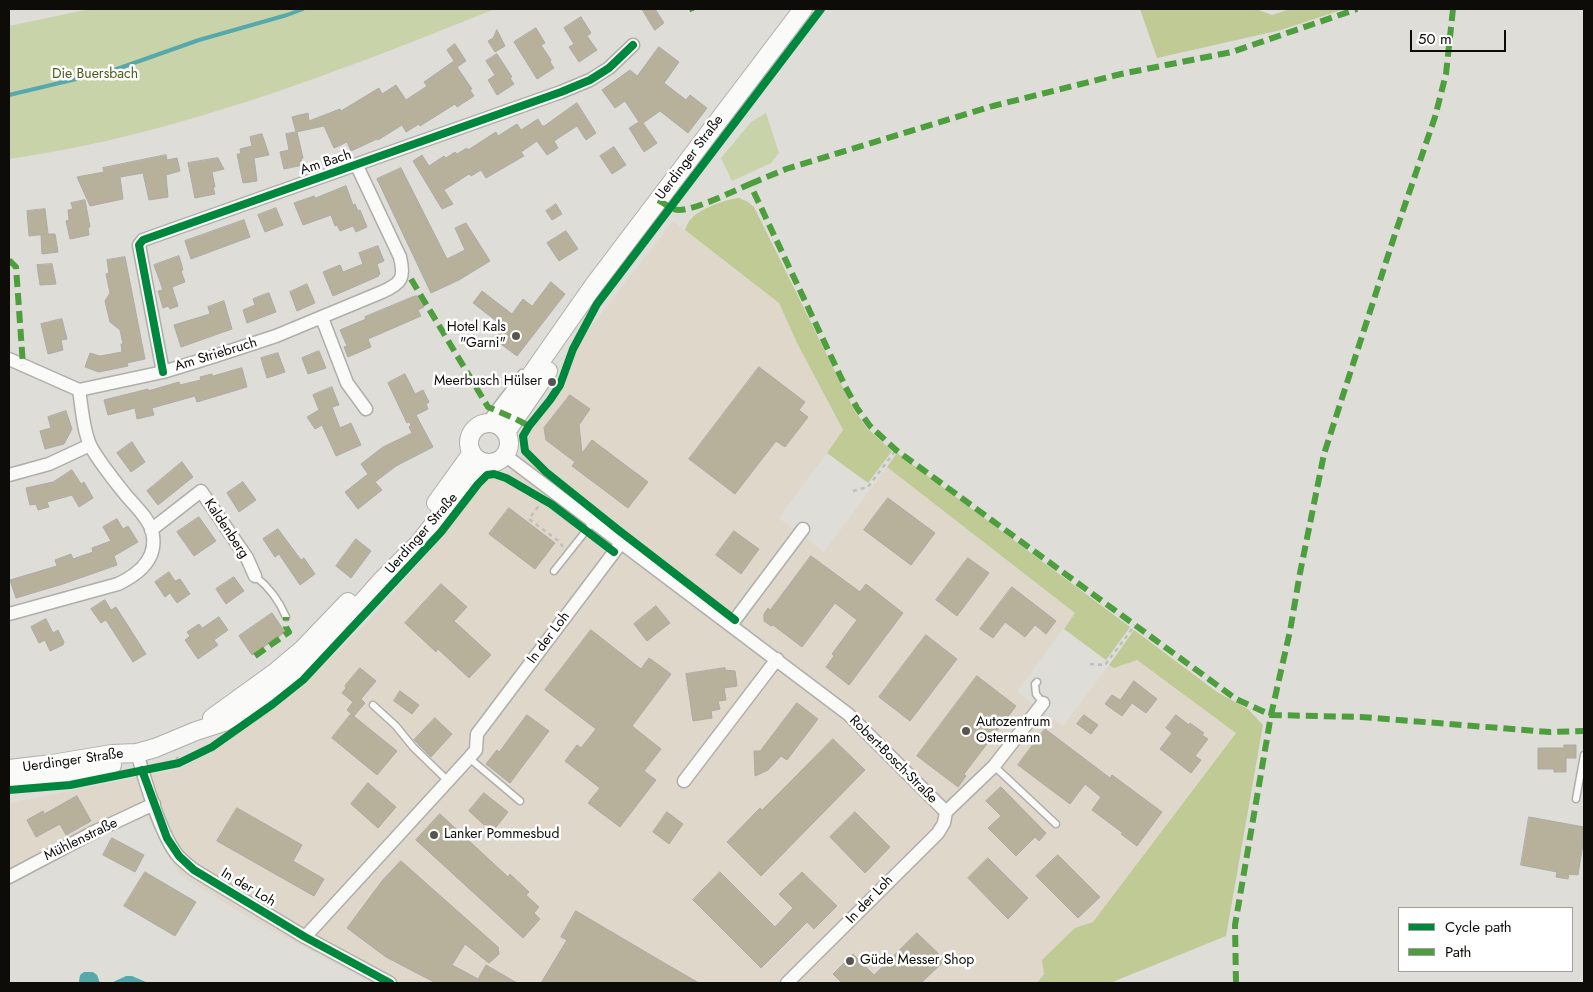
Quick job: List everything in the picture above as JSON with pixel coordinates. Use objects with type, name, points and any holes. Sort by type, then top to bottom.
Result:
[{"type":"street","name":"Uerdinger Straße","points":[[495,426],[600,277],[802,9]]},
{"type":"street","name":"Am Bach","points":[[164,372],[139,245],[143,240],[242,204],[357,166],[590,80],[609,68],[633,45]]},
{"type":"street","name":"Am Striebruch","points":[[79,390],[164,372],[276,336],[322,318],[399,283],[403,271],[400,257],[357,166]]},
{"type":"street","name":"Uerdinger Straße","points":[[9,781],[55,777],[88,771],[112,765],[137,753],[175,741],[196,731],[277,671],[302,650],[477,458],[469,442],[473,431],[495,426],[559,353],[570,332],[578,308]]},
{"type":"street","points":[[322,318],[347,383],[366,409]]},
{"type":"street","points":[[9,359],[79,390],[90,445],[103,465],[143,516],[151,530],[153,541],[150,555],[143,568],[134,577],[118,584],[9,614]]},
{"type":"street","points":[[477,458],[495,463],[506,456],[510,440],[495,426]]},
{"type":"street","points":[[9,475],[49,464],[90,445]]},
{"type":"street","name":"Robert-Bosch-Straße","points":[[506,456],[848,714],[946,812],[994,766],[1043,703]]},
{"type":"street","name":"Kaldenberg","points":[[151,530],[200,491],[247,558],[255,576]]},
{"type":"street","points":[[731,625],[803,529]]},
{"type":"street","name":"In der Loh","points":[[305,937],[476,750],[477,734],[616,540]]},
{"type":"street","points":[[684,781],[777,659]]},
{"type":"street","name":"Uerdinger Straße","points":[[9,769],[112,754],[137,753]]},
{"type":"street","name":"In der Loh","points":[[137,753],[166,838],[179,856],[194,870],[305,937],[390,983]]},
{"type":"street","name":"Mühlenstraße","points":[[9,877],[154,804]]},
{"type":"street","name":"In der Loh","points":[[787,983],[938,833],[944,823],[946,812]]},
{"type":"lane","points":[[554,571],[593,522]]},
{"type":"lane","name":"Kaldenberg","points":[[255,576],[267,585],[282,607],[286,618]]},
{"type":"lane","name":"Robert-Bosch-Straße","points":[[1037,682],[1035,684],[1036,694],[1043,703]]},
{"type":"lane","points":[[373,706],[396,726],[413,748],[448,781]]},
{"type":"lane","points":[[1576,799],[1584,755]]},
{"type":"lane","points":[[469,758],[520,801]]},
{"type":"lane","points":[[994,766],[1056,824]]},
{"type":"path","points":[[853,491],[868,487],[896,450]]},
{"type":"path","points":[[536,496],[547,502],[529,519],[560,542],[560,545],[569,552]]},
{"type":"path","points":[[1090,664],[1105,665],[1135,625]]},
{"type":"path","points":[[177,757],[179,763]]},
{"type":"shaded area","points":[[673,221],[779,303],[797,343],[843,431],[779,518],[824,552],[887,467],[1075,613],[1017,692],[1063,726],[1109,665],[1114,668],[1136,660],[1236,732],[1093,922],[1075,928],[1037,983],[371,983],[241,913],[179,874],[140,804],[9,872],[9,803],[181,769],[213,750],[275,706],[305,682],[369,621],[449,528],[481,486],[489,478],[503,480],[526,450],[525,436],[561,385],[574,349]]},
{"type":"green space","name":"Die Buersbach","points":[[90,9],[495,9],[317,78],[195,118],[72,148],[9,159],[9,26]]},
{"type":"green space","points":[[1140,9],[1256,9],[1272,15],[1290,9],[1344,9],[1281,30],[1157,58]]},
{"type":"green space","points":[[766,113],[779,153],[771,163],[732,181],[721,158],[751,122]]},
{"type":"green space","points":[[739,198],[754,207],[854,410],[867,428],[892,451],[868,483],[827,453],[843,430],[797,343],[779,303],[685,230],[690,220],[706,208],[720,202]]},
{"type":"green space","points":[[897,453],[1130,627],[1106,660],[1064,629],[1075,613],[887,467]]},
{"type":"green space","points":[[1134,630],[1217,692],[1248,709],[1263,725],[1226,936],[1110,983],[1037,983],[1044,974],[1042,960],[1075,928],[1093,922],[1236,733],[1137,660],[1114,668],[1109,665]]},
{"type":"water","points":[[84,972],[93,972],[97,975],[100,983],[77,983],[79,982],[80,975]]},
{"type":"water","points":[[126,976],[132,976],[148,983],[111,983]]},
{"type":"building","points":[[642,9],[655,9],[664,23],[655,30]]},
{"type":"building","points":[[581,17],[591,33],[587,36],[597,50],[579,62],[569,47],[574,44],[564,28]]},
{"type":"building","points":[[536,28],[545,43],[541,45],[554,68],[537,79],[514,42]]},
{"type":"building","points":[[497,30],[505,46],[495,52],[488,41],[493,38]]},
{"type":"building","points":[[455,44],[466,61],[457,67],[472,89],[470,90],[474,96],[457,107],[455,104],[420,126],[419,124],[406,132],[402,125],[378,140],[351,151],[347,142],[334,148],[324,126],[296,132],[292,117],[308,113],[309,121],[340,109],[341,111],[379,88],[382,94],[396,85],[406,100],[427,86],[424,82],[454,61],[447,50]]},
{"type":"building","points":[[659,47],[679,62],[664,83],[686,100],[690,95],[707,108],[688,133],[660,111],[643,123],[657,143],[644,152],[629,128],[639,122],[625,101],[615,108],[602,90],[630,70],[637,76]]},
{"type":"building","points":[[497,54],[512,77],[510,78],[514,84],[497,95],[488,80],[495,75],[486,61]]},
{"type":"building","points":[[577,103],[596,133],[586,140],[577,126],[554,141],[558,148],[547,155],[537,141],[521,152],[524,156],[486,178],[481,170],[471,176],[469,174],[444,190],[453,204],[442,209],[413,161],[422,155],[429,166],[444,156],[446,158],[455,152],[457,154],[467,148],[468,150],[496,132],[498,136],[517,124],[521,130],[538,119],[542,126],[544,126]]},
{"type":"building","points":[[297,132],[303,165],[284,169],[280,152],[289,150],[286,134]]},
{"type":"building","points":[[262,134],[269,155],[254,158],[257,181],[243,183],[237,154],[241,154],[240,149],[252,146],[250,137]]},
{"type":"building","points":[[614,147],[626,165],[612,174],[600,156]]},
{"type":"building","points":[[166,155],[167,160],[177,158],[180,171],[166,175],[168,197],[149,200],[143,173],[120,177],[123,199],[90,206],[77,177],[104,172],[103,168]]},
{"type":"building","points":[[218,158],[224,169],[212,172],[215,194],[195,198],[188,163]]},
{"type":"building","points":[[401,168],[447,259],[465,250],[455,228],[466,223],[490,261],[459,280],[431,293],[377,179]]},
{"type":"building","points":[[346,186],[353,205],[355,204],[358,211],[360,210],[367,227],[356,232],[353,226],[340,231],[337,225],[335,226],[331,215],[303,225],[294,203],[314,196],[315,198]]},
{"type":"building","points":[[85,200],[90,227],[88,228],[89,235],[70,239],[66,221],[69,220],[68,210],[73,209],[71,203]]},
{"type":"building","points":[[556,204],[562,214],[552,220],[546,211]]},
{"type":"building","points":[[276,208],[283,225],[265,232],[258,215]]},
{"type":"building","points":[[45,209],[48,234],[55,234],[58,252],[42,254],[41,235],[47,234],[29,236],[27,211]]},
{"type":"building","points":[[244,220],[250,237],[191,259],[185,241]]},
{"type":"building","points":[[566,231],[578,249],[559,261],[547,243]]},
{"type":"building","points":[[378,246],[384,261],[377,264],[379,276],[333,296],[323,272],[340,265],[343,272],[363,264],[359,253]]},
{"type":"building","points":[[179,256],[185,282],[172,287],[178,306],[170,309],[168,306],[163,308],[158,291],[163,290],[154,265]]},
{"type":"building","points":[[125,257],[145,359],[127,363],[128,366],[99,372],[85,367],[90,353],[100,356],[122,352],[121,344],[123,344],[120,330],[110,322],[105,301],[110,293],[106,274],[109,273],[107,260]]},
{"type":"building","points":[[52,264],[56,284],[40,285],[37,265]]},
{"type":"building","points":[[551,282],[565,294],[517,356],[494,339],[504,327],[473,303],[482,291],[512,314],[523,299],[532,306]]},
{"type":"building","points":[[307,284],[315,303],[297,311],[290,292]]},
{"type":"building","points":[[269,293],[276,312],[247,323],[243,310],[255,305],[253,299]]},
{"type":"building","points":[[419,296],[424,307],[418,310],[421,316],[368,339],[371,347],[348,357],[344,347],[347,346],[340,330],[366,319],[365,317]]},
{"type":"building","points":[[224,301],[232,329],[181,347],[174,325],[210,314],[208,307]]},
{"type":"building","points":[[62,319],[67,339],[61,340],[63,350],[48,354],[41,324]]},
{"type":"building","points":[[319,351],[326,368],[308,374],[302,358]]},
{"type":"building","points":[[278,353],[285,372],[267,378],[261,358]]},
{"type":"building","points":[[759,367],[805,402],[799,410],[808,417],[785,447],[776,441],[735,494],[689,459]]},
{"type":"building","points":[[242,368],[247,387],[197,402],[195,396],[152,408],[154,415],[137,419],[135,408],[108,415],[104,400],[148,389],[148,391],[179,382],[180,385],[201,380],[200,377],[212,374],[212,376]]},
{"type":"building","points":[[405,374],[415,394],[423,390],[429,402],[426,404],[428,409],[416,415],[433,447],[396,466],[375,482],[382,490],[358,509],[345,492],[368,474],[361,464],[383,447],[412,433],[409,427],[411,425],[409,422],[407,423],[388,383]]},
{"type":"building","points":[[332,387],[339,405],[332,407],[340,428],[351,423],[361,445],[336,456],[322,425],[315,429],[307,417],[319,410],[313,395]]},
{"type":"building","points":[[570,395],[590,409],[579,425],[582,453],[592,440],[648,482],[628,508],[572,466],[575,462],[546,440],[544,428]]},
{"type":"building","points":[[66,411],[72,429],[64,444],[45,449],[40,431],[51,428],[48,417]]},
{"type":"building","points":[[132,442],[145,462],[131,472],[117,453]]},
{"type":"building","points":[[182,462],[193,477],[158,505],[147,491]]},
{"type":"building","points":[[72,470],[81,484],[84,482],[93,498],[79,507],[72,495],[47,502],[49,507],[38,510],[36,504],[30,505],[26,488],[53,482]]},
{"type":"building","points":[[243,482],[256,500],[239,512],[227,493]]},
{"type":"building","points":[[888,498],[935,533],[911,565],[864,530]]},
{"type":"building","points":[[509,508],[555,543],[535,569],[489,534]]},
{"type":"building","points":[[199,517],[216,541],[194,556],[177,532]]},
{"type":"building","points":[[117,519],[123,529],[128,526],[138,542],[114,556],[117,565],[16,598],[10,580],[57,566],[55,560],[71,554],[73,559],[93,552],[92,548],[111,541],[103,527]]},
{"type":"building","points":[[278,529],[301,560],[304,558],[315,574],[300,585],[279,554],[275,557],[263,539]]},
{"type":"building","points":[[734,531],[759,549],[741,574],[716,555]]},
{"type":"building","points":[[356,539],[371,551],[351,578],[336,566]]},
{"type":"building","points":[[811,556],[860,592],[866,584],[903,613],[849,685],[826,667],[834,656],[832,654],[857,620],[835,603],[802,647],[773,625],[771,626],[764,621],[764,614],[768,608],[770,610]]},
{"type":"building","points":[[968,558],[989,573],[957,616],[936,600]]},
{"type":"building","points":[[169,572],[175,581],[180,579],[190,594],[177,603],[170,593],[165,597],[155,582]]},
{"type":"building","points":[[234,577],[244,591],[226,604],[216,589]]},
{"type":"building","points":[[441,584],[467,607],[454,621],[491,655],[469,678],[438,649],[436,652],[405,623]]},
{"type":"building","points":[[1012,587],[1056,621],[1046,634],[1035,625],[1025,637],[1005,622],[993,638],[980,629]]},
{"type":"building","points":[[105,600],[111,610],[116,607],[146,654],[133,662],[106,620],[101,623],[91,609]]},
{"type":"building","points":[[656,606],[670,623],[647,641],[634,624]]},
{"type":"building","points":[[272,613],[285,632],[252,655],[239,636]]},
{"type":"building","points":[[219,617],[228,630],[214,640],[218,645],[198,659],[185,640],[190,636],[187,632],[199,624],[202,628]]},
{"type":"building","points":[[46,619],[53,633],[58,630],[64,642],[63,645],[50,651],[45,640],[39,643],[31,627]]},
{"type":"building","points":[[591,630],[641,669],[649,658],[671,674],[632,726],[661,749],[644,771],[656,780],[620,827],[588,803],[600,788],[565,761],[577,745],[581,748],[596,729],[545,690]]},
{"type":"building","points":[[926,635],[957,659],[910,721],[879,697]]},
{"type":"building","points":[[360,668],[376,681],[361,699],[365,703],[354,716],[347,710],[353,702],[342,693],[346,688],[345,686]]},
{"type":"building","points":[[725,668],[725,670],[735,671],[737,686],[724,688],[726,700],[718,701],[720,709],[711,711],[712,718],[693,721],[686,674]]},
{"type":"building","name":"Autozentrum Ostermann","points":[[977,676],[1016,706],[964,774],[966,776],[958,787],[917,756]]},
{"type":"building","points":[[1134,681],[1157,699],[1146,713],[1132,703],[1122,716],[1105,704],[1112,695],[1120,700]]},
{"type":"building","points":[[400,691],[419,705],[412,714],[394,701]]},
{"type":"building","points":[[797,703],[818,719],[787,760],[781,756],[768,770],[755,776],[754,751],[760,751]]},
{"type":"building","points":[[351,714],[397,751],[377,775],[332,738]]},
{"type":"building","points":[[527,715],[549,731],[510,783],[486,764],[497,750],[499,752]]},
{"type":"building","points":[[1084,715],[1098,725],[1091,734],[1077,724]]},
{"type":"building","points":[[1176,715],[1204,733],[1202,735],[1208,739],[1195,756],[1201,760],[1191,773],[1160,749],[1172,733],[1166,728]]},
{"type":"building","points":[[435,718],[452,734],[431,757],[414,740]]},
{"type":"building","points":[[1045,729],[1110,778],[1112,775],[1162,812],[1137,846],[1092,810],[1101,797],[1085,784],[1070,804],[1018,765]]},
{"type":"building","points":[[833,739],[865,770],[761,876],[727,842]]},
{"type":"building","points":[[1564,745],[1576,745],[1576,758],[1566,758],[1566,772],[1554,772],[1554,769],[1538,769],[1538,748],[1564,748]]},
{"type":"building","points":[[368,783],[396,807],[378,828],[351,804]]},
{"type":"building","points":[[1001,787],[1046,833],[1039,841],[1035,837],[1016,856],[988,828],[1001,816],[986,801]]},
{"type":"building","points":[[484,793],[508,812],[493,831],[469,811]]},
{"type":"building","points":[[77,796],[91,821],[66,835],[60,824],[36,837],[27,820],[43,811],[44,814]]},
{"type":"building","points":[[237,808],[302,845],[293,861],[324,879],[314,896],[217,841]]},
{"type":"building","points":[[667,812],[683,824],[669,844],[653,832]]},
{"type":"building","points":[[855,812],[890,847],[865,873],[830,837]]},
{"type":"building","points":[[440,814],[508,877],[510,874],[529,892],[526,895],[539,907],[534,913],[540,919],[523,938],[416,840]]},
{"type":"building","points":[[1529,817],[1584,827],[1578,875],[1569,874],[1568,879],[1556,877],[1557,872],[1521,865]]},
{"type":"building","points":[[112,838],[144,855],[135,872],[103,855]]},
{"type":"building","points":[[1058,855],[1100,897],[1078,918],[1036,876]]},
{"type":"building","points":[[988,858],[1028,898],[1008,919],[968,878]]},
{"type":"building","points":[[401,861],[498,947],[499,954],[489,963],[465,944],[452,965],[478,979],[486,965],[517,983],[436,983],[386,957],[347,928],[382,881]]},
{"type":"building","points":[[145,872],[196,902],[175,936],[124,906]]},
{"type":"building","points":[[720,872],[775,927],[793,908],[779,894],[802,872],[837,906],[814,929],[807,922],[761,968],[693,900]]},
{"type":"building","points":[[576,911],[699,983],[541,983],[567,940],[561,937]]},
{"type":"building","points":[[917,933],[945,960],[921,983],[842,983],[833,974],[853,954],[874,975]]},
{"type":"waterway","points":[[9,95],[114,70],[199,40],[303,9]]},
{"type":"marked path","points":[[750,184],[786,169],[993,106],[1121,74],[1232,52],[1357,9]]},
{"type":"marked path","points":[[1236,983],[1235,925],[1271,715],[1290,631],[1324,454],[1435,117],[1446,74],[1453,9]]},
{"type":"marked path","points":[[658,200],[674,209],[686,209],[714,200],[750,184],[845,386],[870,426],[896,450],[1236,699],[1271,715],[1361,717],[1550,732],[1584,731]]},
{"type":"marked path","points":[[9,260],[16,267],[23,365]]},
{"type":"marked path","points":[[411,279],[488,407],[529,426]]},
{"type":"marked path","points":[[255,656],[289,632],[286,627],[286,617]]},
{"type":"cycle path","points":[[735,620],[546,472],[525,451],[523,436],[560,385],[573,349],[597,304],[821,9]]},
{"type":"cycle path","points":[[163,372],[139,245],[143,240],[561,92],[590,80],[609,68],[633,45]]},
{"type":"cycle path","points":[[9,790],[70,785],[179,763],[212,747],[273,704],[303,680],[441,532],[487,475],[494,474],[506,478],[551,504],[614,552]]},
{"type":"cycle path","points":[[142,770],[167,838],[179,856],[194,870],[305,937],[390,983]]},
{"type":"place","name":"Hotel Kals \"Garni\"","points":[[516,336]]},
{"type":"place","name":"Meerbusch Hülser","points":[[552,382]]},
{"type":"place","name":"Autozentrum Ostermann","points":[[966,731]]},
{"type":"place","name":"Lanker Pommesbud","points":[[434,835]]},
{"type":"place","name":"Güde Messer Shop","points":[[850,961]]}]
